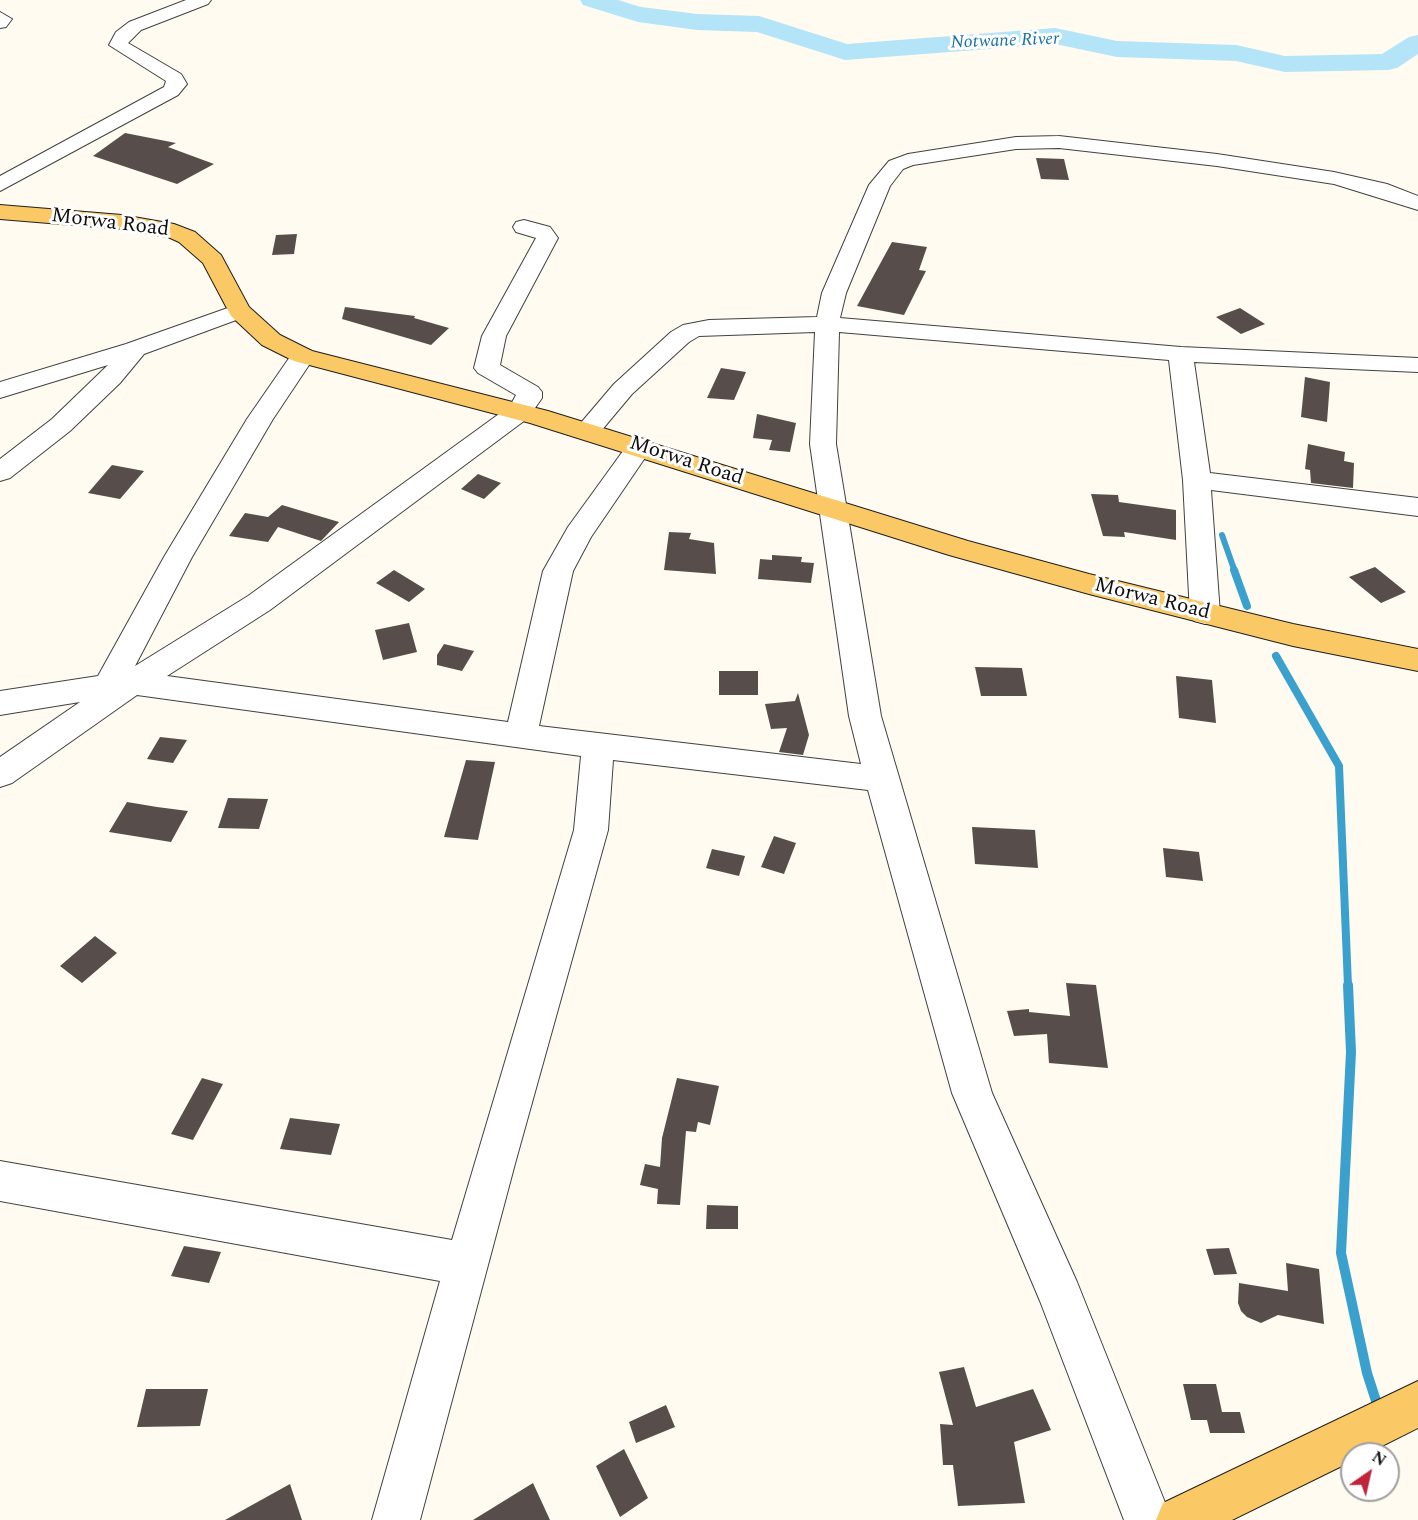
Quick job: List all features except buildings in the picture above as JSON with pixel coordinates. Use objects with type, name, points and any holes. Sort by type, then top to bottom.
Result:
[{"type":"main road","name":"Morwa Road","points":[[0,212],[122,222],[174,231],[187,237],[213,260],[239,311],[271,340],[303,356],[404,384],[519,411],[959,548],[1205,614],[1418,660]]},
{"type":"main road","points":[[1180,1520],[1418,1404]]},
{"type":"street","points":[[0,185],[171,91],[177,84],[174,78],[118,45],[122,36],[135,26],[202,0]]},
{"type":"street","points":[[0,17],[3,19],[0,23]]},
{"type":"street","points":[[1148,1520],[1061,1298],[972,1093],[866,716],[823,444],[823,384],[827,324],[834,293],[880,184],[896,165],[908,160],[1016,143],[1059,142],[1217,160],[1334,178],[1378,189],[1418,203]]},
{"type":"street","points":[[0,774],[121,684],[259,603],[519,411],[529,398],[529,392],[487,368],[494,336],[547,238],[542,232],[524,227]]},
{"type":"street","points":[[0,390],[135,349],[239,311]]},
{"type":"street","points":[[587,431],[623,389],[680,337],[692,330],[709,327],[827,324],[910,328],[1180,354],[1418,365]]},
{"type":"street","points":[[0,472],[61,425],[111,378],[135,349]]},
{"type":"street","points":[[1180,354],[1197,480],[1205,614]]},
{"type":"street","points":[[121,684],[201,518],[260,419],[303,356]]},
{"type":"street","points":[[521,736],[558,571],[578,534],[640,447]]},
{"type":"street","points":[[1197,480],[1418,507]]},
{"type":"street","points":[[0,703],[121,684],[598,746],[883,779]]},
{"type":"street","points":[[396,1520],[591,830],[598,746]]},
{"type":"street","points":[[0,1181],[467,1264]]},
{"type":"waterway","name":"Notwane River","points":[[592,0],[638,14],[697,22],[759,24],[845,52],[1055,36],[1117,49],[1236,53],[1285,64],[1388,62],[1418,43]]},
{"type":"waterway","points":[[1222,535],[1235,572]]},
{"type":"waterway","points":[[1234,570],[1247,606]]},
{"type":"waterway","points":[[1276,656],[1339,766],[1348,986]]},
{"type":"waterway","points":[[1348,985],[1351,1052],[1341,1253],[1367,1373],[1378,1407]]}]
